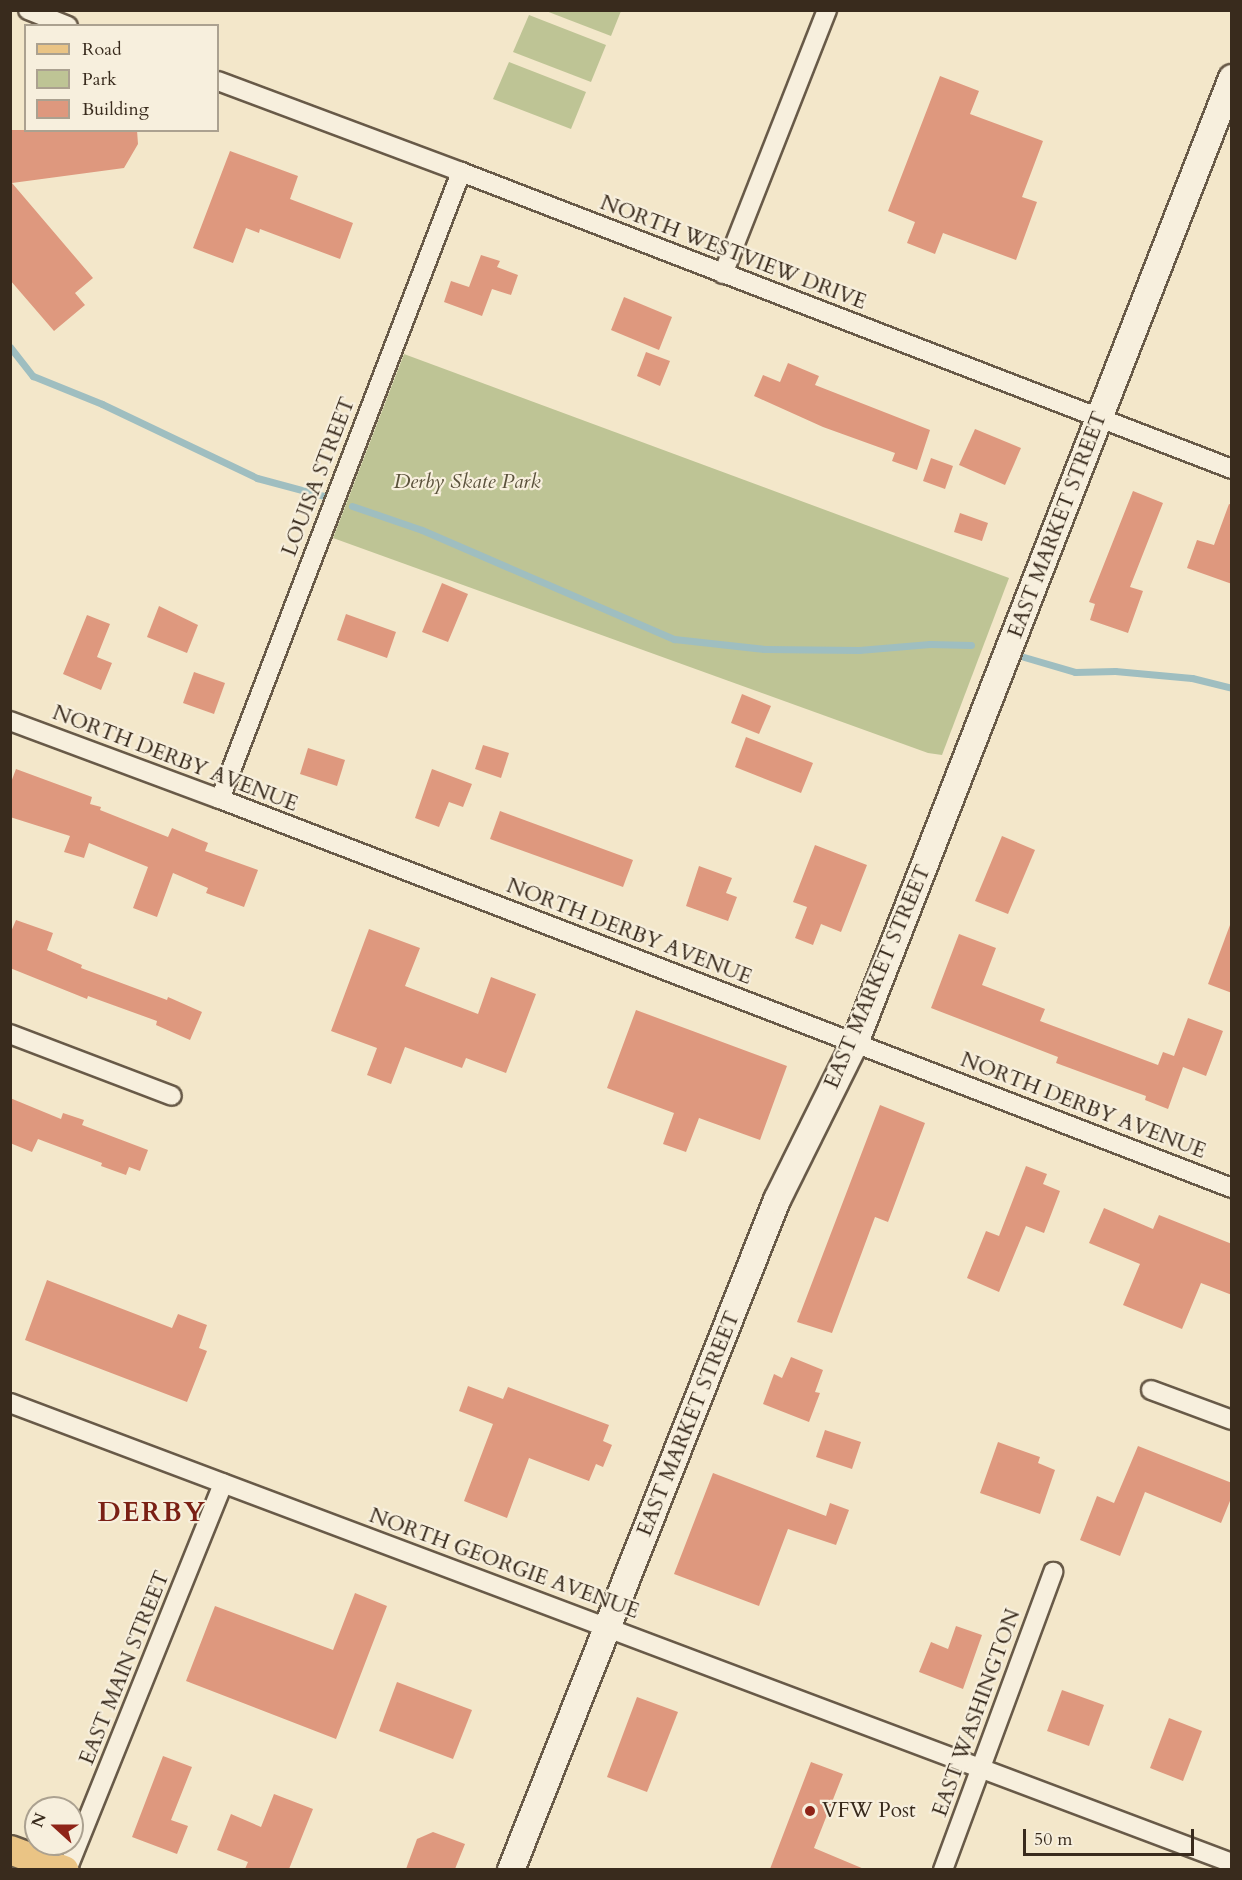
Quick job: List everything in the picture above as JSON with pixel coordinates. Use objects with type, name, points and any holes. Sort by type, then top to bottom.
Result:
[{"type":"main road","points":[[10,1850],[66,1869]]},
{"type":"street","points":[[28,10],[63,24]]},
{"type":"street","points":[[723,274],[827,10]]},
{"type":"street","name":"EAST MARKET STREET","points":[[511,1869],[777,1200],[855,1043],[1232,78]]},
{"type":"street","name":"NORTH WESTVIEW DRIVE","points":[[219,81],[461,172],[1232,469]]},
{"type":"street","name":"LOUISA STREET","points":[[220,799],[461,172]]},
{"type":"street","name":"NORTH DERBY AVENUE","points":[[10,721],[220,799],[1231,1187]]},
{"type":"street","points":[[10,1034],[172,1095]]},
{"type":"street","points":[[1151,1390],[1232,1420]]},
{"type":"street","name":"NORTH GEORGIE AVENUE","points":[[10,1404],[608,1626],[1232,1863]]},
{"type":"street","name":"EAST MAIN STREET","points":[[66,1869],[223,1483]]},
{"type":"street","name":"EAST WASHINGTON","points":[[943,1869],[1053,1572]]},
{"type":"green space","points":[[621,10],[611,36],[546,11]]},
{"type":"green space","points":[[529,15],[606,45],[591,82],[513,52]]},
{"type":"green space","points":[[509,62],[586,92],[571,129],[493,99]]},
{"type":"green space","name":"Derby Skate Park","points":[[404,354],[1009,578],[942,755],[928,753],[333,538]]},
{"type":"building","points":[[940,76],[979,91],[970,114],[1043,141],[1022,197],[1037,202],[1016,260],[943,233],[935,254],[907,243],[915,222],[888,211]]},
{"type":"building","points":[[10,130],[137,132],[138,144],[124,168],[12,183],[93,278],[75,293],[85,305],[54,331],[10,280]]},
{"type":"building","points":[[230,151],[298,176],[290,199],[353,223],[340,259],[260,229],[259,233],[246,228],[233,263],[193,248]]},
{"type":"building","points":[[481,255],[500,261],[497,267],[518,275],[511,295],[492,289],[482,316],[444,302],[451,281],[469,287]]},
{"type":"building","points":[[624,297],[672,317],[659,350],[611,330]]},
{"type":"building","points":[[646,352],[670,361],[660,386],[637,376]]},
{"type":"building","points":[[788,363],[819,376],[815,385],[930,430],[917,470],[892,461],[895,453],[823,427],[754,396],[763,375],[780,382]]},
{"type":"building","points":[[975,429],[1021,448],[1005,485],[959,465]]},
{"type":"building","points":[[931,458],[953,466],[945,489],[923,481]]},
{"type":"building","points":[[1133,491],[1163,503],[1130,587],[1143,591],[1128,633],[1090,620],[1095,604],[1089,602]]},
{"type":"building","points":[[1229,504],[1232,505],[1232,584],[1187,568],[1197,540],[1214,545]]},
{"type":"building","points":[[960,513],[988,523],[982,541],[954,532]]},
{"type":"building","points":[[442,583],[468,594],[448,642],[422,632]]},
{"type":"building","points":[[159,606],[198,625],[187,653],[147,637]]},
{"type":"building","points":[[346,614],[396,632],[387,658],[337,640]]},
{"type":"building","points":[[87,615],[110,624],[97,657],[112,663],[101,690],[63,674]]},
{"type":"building","points":[[194,672],[225,683],[214,714],[183,703]]},
{"type":"building","points":[[742,694],[771,706],[759,734],[731,723]]},
{"type":"building","points":[[746,737],[813,763],[801,793],[735,767]]},
{"type":"building","points":[[483,745],[509,753],[501,778],[475,769]]},
{"type":"building","points":[[308,748],[345,760],[337,786],[300,774]]},
{"type":"building","points":[[16,769],[92,797],[90,804],[101,807],[100,810],[168,837],[172,828],[208,843],[205,851],[258,870],[244,907],[206,893],[208,888],[173,873],[157,917],[133,908],[148,867],[89,843],[84,858],[64,852],[70,836],[10,817],[10,785]]},
{"type":"building","points":[[432,769],[472,784],[463,807],[449,802],[439,827],[415,818]]},
{"type":"building","points":[[500,811],[633,860],[623,887],[490,839]]},
{"type":"building","points":[[1002,836],[1035,850],[1008,914],[975,901]]},
{"type":"building","points":[[815,845],[867,865],[841,932],[821,924],[813,945],[795,938],[807,907],[793,902]]},
{"type":"building","points":[[699,866],[732,878],[726,893],[737,897],[728,921],[686,906]]},
{"type":"building","points":[[16,920],[53,933],[47,950],[82,965],[81,968],[167,1000],[168,997],[202,1012],[190,1040],[156,1025],[157,1021],[88,996],[87,999],[10,968],[10,934]]},
{"type":"building","points":[[1230,925],[1232,926],[1232,993],[1208,984]]},
{"type":"building","points":[[369,929],[420,948],[405,986],[478,1014],[491,977],[536,994],[506,1073],[466,1058],[462,1068],[405,1047],[391,1084],[367,1075],[377,1048],[331,1031]]},
{"type":"building","points":[[959,934],[996,948],[982,985],[1045,1009],[1040,1021],[1158,1065],[1163,1052],[1174,1056],[1188,1018],[1223,1031],[1206,1076],[1183,1067],[1168,1109],[1145,1100],[1146,1096],[1056,1063],[1058,1057],[931,1008]]},
{"type":"building","points":[[636,1010],[787,1066],[760,1140],[699,1118],[686,1152],[663,1144],[674,1113],[607,1088]]},
{"type":"building","points":[[10,1098],[61,1119],[63,1113],[84,1120],[82,1125],[148,1150],[140,1171],[129,1167],[126,1175],[101,1166],[102,1163],[38,1139],[32,1152],[10,1143]]},
{"type":"building","points":[[880,1105],[925,1123],[888,1222],[875,1217],[832,1333],[797,1322]]},
{"type":"building","points":[[1026,1166],[1047,1174],[1043,1184],[1060,1191],[1044,1233],[1026,1226],[999,1292],[967,1278],[986,1231],[999,1236]]},
{"type":"building","points":[[1104,1208],[1153,1229],[1159,1215],[1232,1244],[1232,1295],[1201,1283],[1182,1329],[1123,1305],[1140,1264],[1089,1243]]},
{"type":"building","points":[[47,1280],[172,1328],[178,1314],[207,1325],[199,1348],[207,1351],[187,1402],[25,1340]]},
{"type":"building","points":[[791,1357],[823,1370],[815,1392],[820,1393],[809,1422],[763,1404],[774,1374],[782,1378]]},
{"type":"building","points":[[468,1386],[503,1399],[508,1387],[609,1425],[603,1441],[612,1445],[603,1467],[596,1464],[589,1481],[529,1458],[507,1518],[464,1501],[493,1424],[459,1411]]},
{"type":"building","points":[[825,1430],[861,1442],[852,1469],[816,1457]]},
{"type":"building","points":[[998,1442],[1040,1457],[1038,1463],[1055,1470],[1040,1514],[980,1493]]},
{"type":"building","points":[[1138,1446],[1232,1483],[1232,1496],[1221,1523],[1145,1492],[1120,1556],[1080,1540],[1097,1496],[1114,1503]]},
{"type":"building","points":[[713,1473],[826,1516],[830,1503],[849,1510],[836,1545],[788,1529],[759,1606],[674,1574]]},
{"type":"building","points":[[355,1593],[387,1606],[336,1739],[186,1681],[215,1606],[333,1650]]},
{"type":"building","points":[[956,1626],[982,1635],[963,1689],[919,1672],[931,1642],[948,1649]]},
{"type":"building","points":[[397,1682],[472,1710],[453,1759],[379,1731]]},
{"type":"building","points":[[1062,1690],[1104,1705],[1089,1746],[1047,1731]]},
{"type":"building","points":[[637,1697],[678,1712],[647,1792],[607,1777]]},
{"type":"building","points":[[1169,1718],[1202,1731],[1183,1781],[1150,1768]]},
{"type":"building","points":[[163,1756],[192,1767],[171,1820],[188,1826],[177,1854],[132,1837]]},
{"type":"building","name":"VFW Post","points":[[811,1762],[843,1774],[814,1848],[864,1869],[770,1869]]},
{"type":"building","points":[[274,1794],[313,1809],[289,1869],[245,1869],[248,1862],[217,1850],[231,1814],[261,1827]]},
{"type":"building","points":[[433,1832],[465,1844],[455,1869],[406,1869],[417,1839]]},
{"type":"waterway","points":[[10,347],[33,376],[102,404],[257,478],[324,496]]},
{"type":"waterway","points":[[352,506],[422,530],[674,639],[765,649],[859,650],[930,644],[971,645]]},
{"type":"waterway","points":[[1024,657],[1075,672],[1115,671],[1192,678],[1232,688]]},
{"type":"place","name":"VFW Post","points":[[810,1811]]},
{"type":"district","name":"DERBY","points":[[152,1513]]}]
